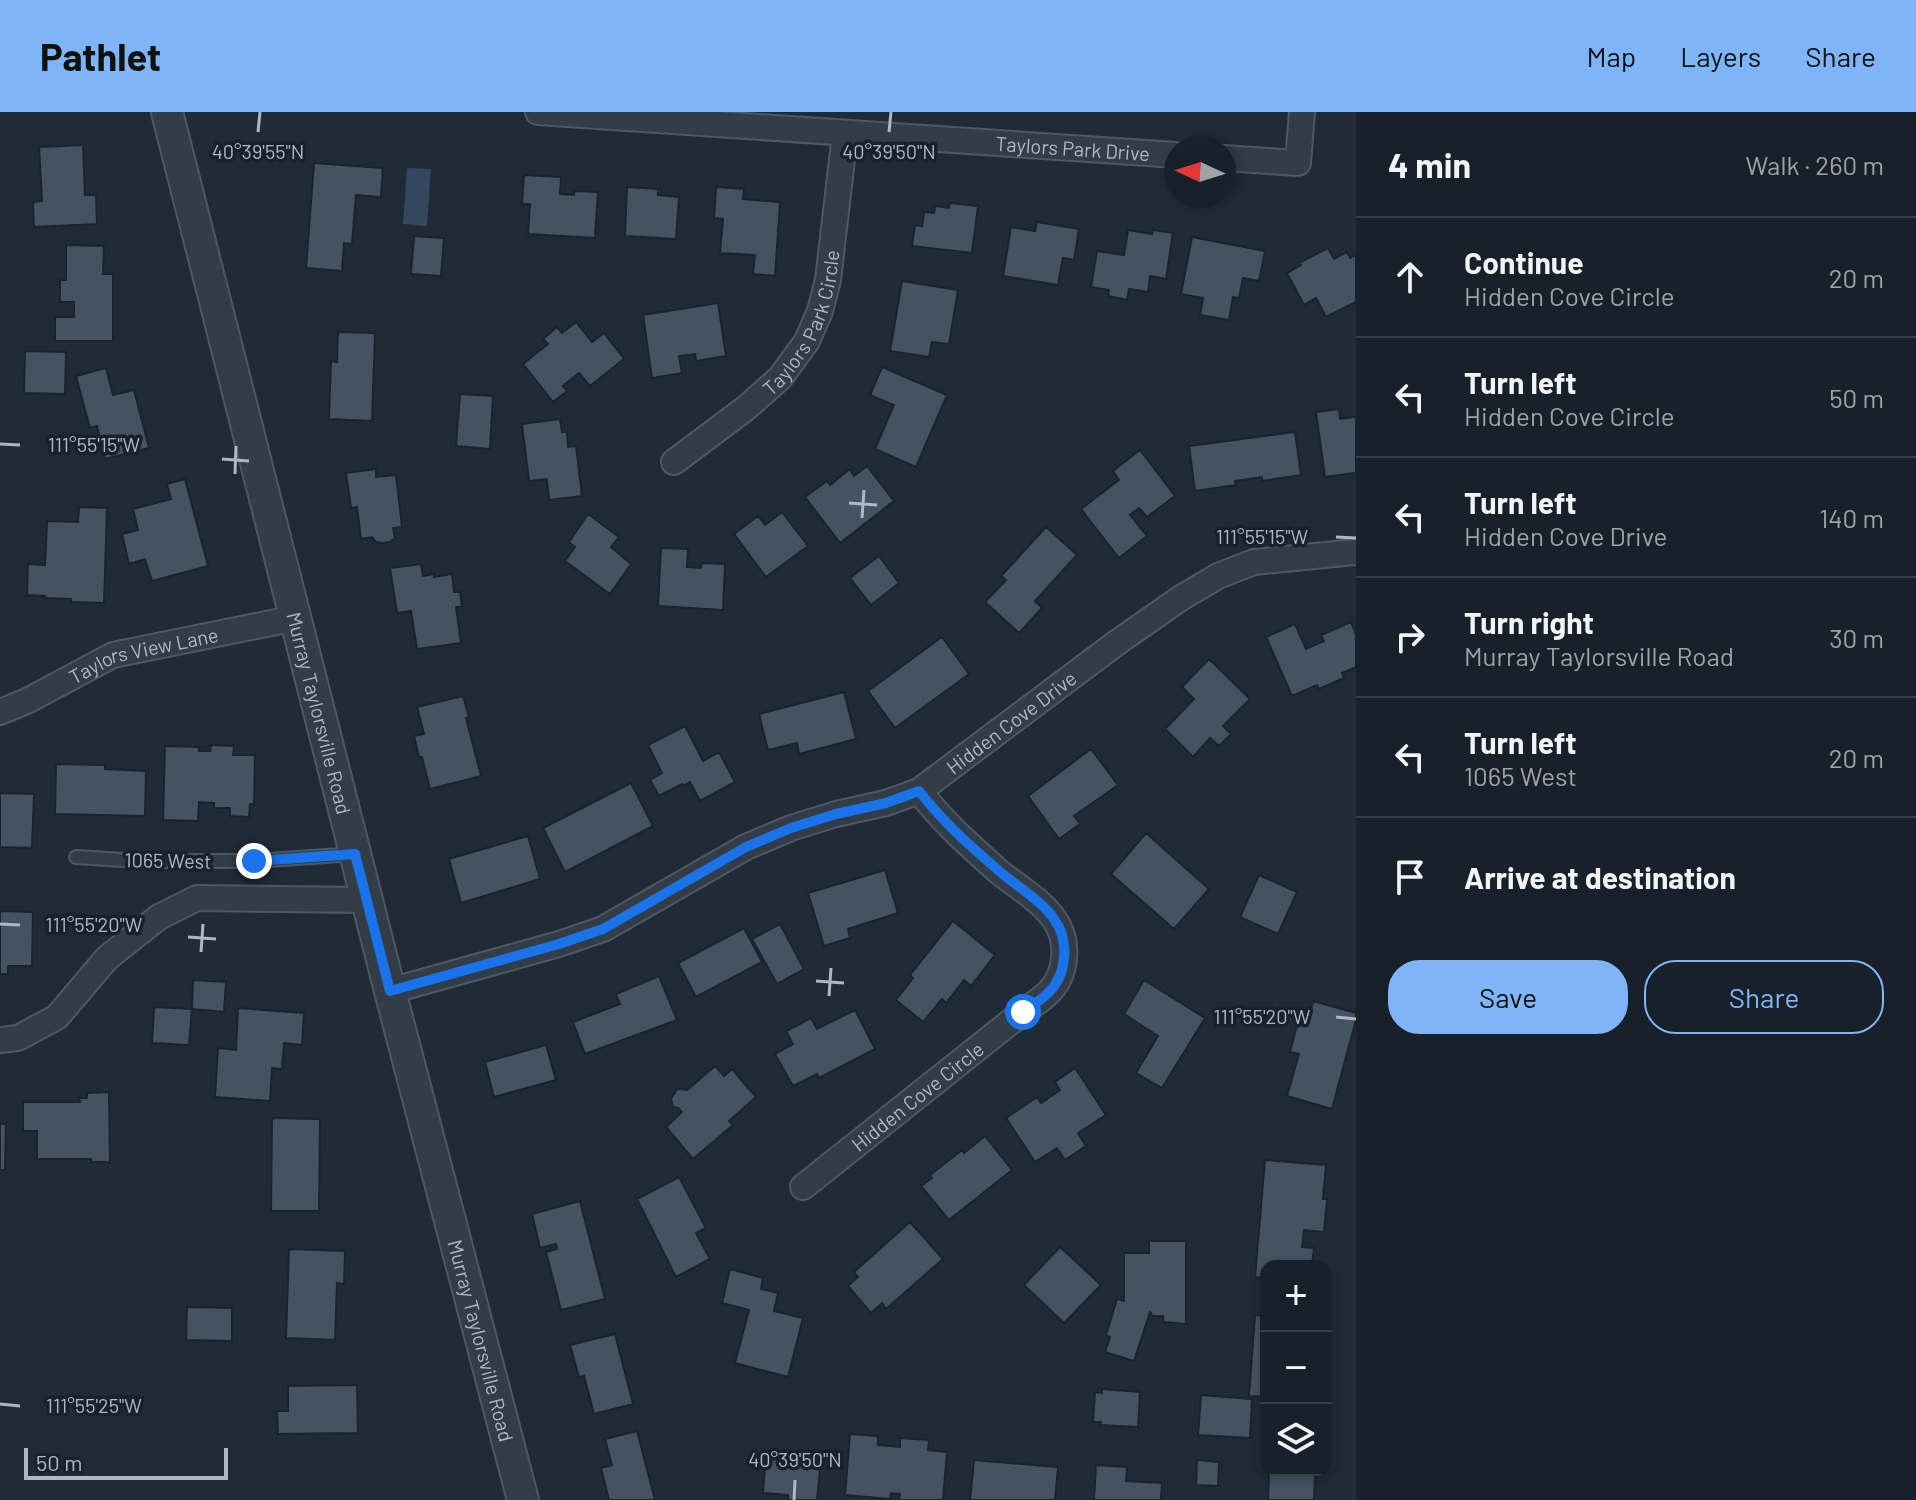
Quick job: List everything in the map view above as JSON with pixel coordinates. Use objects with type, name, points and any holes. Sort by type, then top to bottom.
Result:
[{"type":"street","name":"Murray Taylorsville Road","points":[[167,112],[523,1500]]},
{"type":"street","name":"Taylors Park Drive","points":[[538,112],[1164,154]]},
{"type":"street","points":[[1236,159],[1298,163],[1302,112]]},
{"type":"street","name":"Taylors Park Circle","points":[[674,462],[780,378],[807,341],[820,311],[828,280],[845,134]]},
{"type":"street","name":"Hidden Cove Drive","points":[[390,991],[603,929],[746,847],[836,814],[886,803],[919,791],[1115,644],[1218,576],[1254,562],[1356,552]]},
{"type":"street","name":"Taylors View Lane","points":[[0,712],[113,655],[296,618]]},
{"type":"street","name":"Hidden Cove Circle","points":[[803,1187],[1046,995],[1054,986],[1064,963],[1062,933],[1055,920],[950,829],[919,791]]},
{"type":"street","points":[[0,1040],[18,1038],[57,1017],[107,958],[159,917],[197,898],[367,900]]},
{"type":"lane","name":"1065 West","points":[[76,857],[140,861],[254,861],[355,854]]},
{"type":"water","points":[[407,168],[431,169],[427,226],[403,224]]},
{"type":"building","points":[[83,145],[85,195],[96,195],[97,224],[34,227],[33,202],[42,201],[39,147]]},
{"type":"building","points":[[314,163],[383,168],[381,197],[356,195],[352,244],[344,243],[342,271],[306,268]]},
{"type":"building","points":[[524,175],[561,177],[560,194],[598,192],[595,238],[528,234],[530,204],[522,204]]},
{"type":"building","points":[[627,187],[658,189],[658,195],[679,197],[676,239],[625,236]]},
{"type":"building","points":[[716,187],[744,189],[743,199],[780,202],[775,276],[753,274],[755,255],[720,253],[723,219],[714,218]]},
{"type":"building","points":[[950,203],[978,206],[972,253],[912,246],[915,225],[922,226],[924,212],[934,213],[935,206],[949,208]]},
{"type":"building","points":[[1037,222],[1079,229],[1074,260],[1063,258],[1058,285],[1003,276],[1011,227],[1035,231]]},
{"type":"building","points":[[1128,230],[1173,233],[1166,279],[1150,276],[1148,292],[1129,289],[1127,300],[1108,296],[1109,290],[1091,287],[1097,251],[1124,255]]},
{"type":"building","points":[[414,236],[444,238],[441,276],[411,274]]},
{"type":"building","points":[[1192,237],[1265,251],[1259,281],[1243,278],[1239,298],[1233,297],[1229,320],[1200,315],[1203,298],[1181,294]]},
{"type":"building","points":[[66,245],[104,246],[103,274],[113,274],[113,341],[55,341],[55,317],[74,317],[74,302],[60,302],[60,280],[66,280]]},
{"type":"building","points":[[1328,248],[1334,259],[1347,252],[1350,258],[1356,255],[1356,302],[1326,317],[1316,298],[1304,305],[1287,273]]},
{"type":"building","points":[[902,281],[958,290],[949,344],[932,342],[929,357],[890,351]]},
{"type":"building","points":[[718,303],[726,356],[696,361],[695,354],[679,356],[682,373],[652,378],[643,315]]},
{"type":"building","points":[[576,322],[592,342],[604,333],[624,359],[590,386],[579,373],[563,386],[567,391],[553,402],[523,364],[548,344],[543,339],[557,327],[562,333]]},
{"type":"building","points":[[338,332],[375,333],[372,421],[329,419],[331,361],[337,362]]},
{"type":"building","points":[[25,351],[66,352],[65,394],[24,393]]},
{"type":"building","points":[[882,367],[947,395],[916,467],[875,449],[894,405],[870,395]]},
{"type":"building","points":[[106,368],[113,395],[134,390],[149,448],[105,459],[97,426],[90,428],[76,376]]},
{"type":"building","points":[[460,394],[493,396],[490,449],[456,446]]},
{"type":"building","points":[[1339,409],[1340,419],[1356,417],[1356,473],[1325,477],[1316,412]]},
{"type":"building","points":[[560,419],[562,432],[567,432],[568,447],[576,446],[582,496],[549,500],[547,479],[529,481],[522,424]]},
{"type":"building","points":[[1295,432],[1301,475],[1262,481],[1262,477],[1235,481],[1236,485],[1195,491],[1189,446]]},
{"type":"building","points":[[1140,450],[1175,496],[1147,517],[1139,508],[1130,515],[1147,536],[1119,558],[1081,509],[1119,480],[1113,471]]},
{"type":"building","points":[[867,466],[894,501],[840,543],[805,497],[827,481],[830,485],[850,469],[854,476]]},
{"type":"building","points":[[376,469],[376,477],[396,475],[402,527],[393,528],[395,538],[390,542],[376,542],[372,537],[361,539],[357,507],[351,508],[346,473]]},
{"type":"building","points":[[185,479],[208,566],[152,581],[145,559],[129,564],[122,534],[138,530],[133,509],[171,499],[167,484]]},
{"type":"building","points":[[79,507],[107,508],[104,603],[71,602],[71,599],[27,595],[28,564],[45,565],[47,521],[78,522]]},
{"type":"building","points":[[782,512],[808,546],[766,577],[734,534],[758,516],[765,525]]},
{"type":"building","points":[[588,514],[619,537],[611,547],[631,564],[610,594],[565,561],[575,547],[569,542]]},
{"type":"building","points":[[1046,527],[1077,555],[1035,601],[1042,608],[1019,633],[985,602],[1006,580],[1001,576]]},
{"type":"building","points":[[661,548],[688,549],[687,567],[701,568],[702,563],[725,564],[723,610],[658,606]]},
{"type":"building","points":[[879,556],[899,583],[871,605],[850,578]]},
{"type":"building","points":[[421,564],[423,576],[452,574],[454,592],[460,592],[462,607],[456,607],[461,643],[417,649],[411,611],[397,613],[390,568]]},
{"type":"building","points":[[1351,622],[1356,634],[1356,667],[1342,673],[1344,678],[1292,696],[1266,637],[1295,624],[1306,649],[1324,641],[1321,635]]},
{"type":"building","points":[[942,637],[969,674],[895,728],[868,691]]},
{"type":"building","points":[[1209,659],[1250,699],[1223,726],[1231,734],[1219,746],[1210,738],[1193,757],[1165,729],[1194,699],[1182,687]]},
{"type":"building","points":[[844,692],[856,739],[799,754],[797,743],[768,750],[759,714]]},
{"type":"building","points":[[463,696],[481,776],[430,789],[414,736],[424,734],[417,707]]},
{"type":"building","points":[[685,726],[703,761],[719,752],[735,782],[700,801],[690,782],[659,796],[650,780],[662,773],[648,745]]},
{"type":"building","points":[[211,745],[234,746],[233,755],[255,755],[254,804],[250,804],[249,817],[230,816],[230,808],[214,808],[214,803],[199,802],[198,821],[163,820],[165,746],[199,747],[199,751],[210,751]]},
{"type":"building","points":[[1091,749],[1118,785],[1074,816],[1080,824],[1059,839],[1028,796]]},
{"type":"building","points":[[56,764],[105,765],[105,769],[146,771],[145,816],[55,814]]},
{"type":"building","points":[[631,783],[653,826],[565,872],[543,828]]},
{"type":"building","points":[[0,793],[34,794],[32,848],[0,847]]},
{"type":"building","points":[[1146,833],[1209,889],[1174,929],[1111,874]]},
{"type":"building","points":[[528,836],[540,879],[461,903],[449,859]]},
{"type":"building","points":[[885,870],[898,913],[848,929],[850,938],[824,946],[808,893]]},
{"type":"building","points":[[1259,875],[1297,892],[1278,934],[1240,917]]},
{"type":"building","points":[[0,911],[33,912],[32,966],[8,966],[8,974],[0,974]]},
{"type":"building","points":[[953,921],[995,955],[971,986],[964,980],[946,1003],[942,999],[923,1022],[896,1000],[913,978],[910,975]]},
{"type":"building","points":[[780,924],[804,969],[777,984],[752,939]]},
{"type":"building","points":[[744,928],[762,962],[696,997],[678,963]]},
{"type":"building","points":[[659,976],[677,1020],[585,1054],[573,1022],[620,1004],[616,994]]},
{"type":"building","points":[[193,980],[226,982],[224,1012],[192,1009]]},
{"type":"building","points":[[1144,980],[1205,1018],[1162,1088],[1136,1073],[1158,1036],[1124,1014]]},
{"type":"building","points":[[1313,1001],[1356,1013],[1332,1109],[1287,1096],[1299,1054],[1290,1052],[1300,1014],[1309,1017]]},
{"type":"building","points":[[154,1007],[192,1009],[189,1045],[152,1043]]},
{"type":"building","points":[[238,1008],[304,1013],[302,1045],[284,1043],[282,1069],[272,1068],[270,1101],[215,1097],[218,1048],[236,1050]]},
{"type":"building","points":[[855,1010],[875,1049],[819,1078],[817,1074],[793,1086],[775,1054],[793,1044],[786,1031],[811,1018],[817,1029]]},
{"type":"building","points":[[546,1045],[556,1080],[494,1097],[485,1062]]},
{"type":"building","points":[[715,1066],[724,1076],[732,1069],[756,1097],[729,1121],[733,1125],[693,1159],[666,1127],[682,1112],[673,1107],[671,1099],[677,1089],[687,1090]]},
{"type":"building","points":[[1075,1068],[1106,1115],[1078,1133],[1086,1146],[1065,1160],[1057,1148],[1035,1162],[1006,1118],[1037,1097],[1041,1103],[1060,1090],[1055,1082]]},
{"type":"building","points":[[109,1092],[110,1162],[37,1159],[37,1131],[23,1131],[23,1102],[80,1102],[79,1098],[87,1098],[87,1093]]},
{"type":"building","points":[[272,1118],[320,1119],[319,1211],[271,1211]]},
{"type":"building","points":[[0,1124],[6,1124],[5,1170],[0,1170]]},
{"type":"building","points":[[985,1136],[1012,1170],[949,1220],[921,1186],[962,1150],[964,1153]]},
{"type":"building","points":[[1265,1160],[1326,1165],[1324,1232],[1304,1230],[1302,1247],[1314,1248],[1313,1260],[1260,1260],[1260,1277],[1255,1277]]},
{"type":"building","points":[[679,1177],[706,1228],[696,1233],[710,1259],[676,1277],[637,1199]]},
{"type":"building","points":[[580,1201],[605,1299],[561,1310],[546,1252],[557,1249],[556,1244],[540,1248],[532,1214]]},
{"type":"building","points":[[910,1222],[943,1259],[886,1309],[882,1303],[871,1313],[848,1286],[858,1277],[854,1272]]},
{"type":"building","points":[[1149,1241],[1186,1241],[1186,1324],[1163,1322],[1163,1316],[1152,1316],[1150,1312],[1134,1361],[1105,1352],[1110,1337],[1106,1335],[1117,1299],[1124,1301],[1124,1253],[1149,1253]]},
{"type":"building","points":[[1060,1247],[1101,1285],[1064,1323],[1024,1285]]},
{"type":"building","points":[[289,1249],[345,1251],[344,1284],[337,1283],[335,1340],[286,1338]]},
{"type":"building","points":[[730,1269],[763,1278],[761,1289],[778,1293],[774,1311],[803,1318],[788,1377],[735,1363],[749,1310],[722,1303]]},
{"type":"building","points":[[187,1307],[232,1308],[232,1341],[186,1340]]},
{"type":"building","points":[[1255,1315],[1260,1315],[1260,1397],[1249,1396]]},
{"type":"building","points":[[615,1334],[633,1404],[594,1414],[584,1376],[579,1377],[570,1345]]},
{"type":"building","points":[[357,1385],[358,1433],[278,1434],[277,1411],[288,1411],[288,1386]]},
{"type":"building","points":[[1102,1389],[1140,1392],[1138,1427],[1093,1422],[1095,1392],[1102,1393]]},
{"type":"building","points":[[1201,1395],[1252,1399],[1250,1438],[1198,1435]]},
{"type":"building","points":[[637,1431],[655,1500],[609,1500],[601,1468],[612,1465],[605,1439]]},
{"type":"building","points":[[850,1434],[878,1436],[878,1445],[900,1447],[900,1438],[929,1440],[928,1450],[947,1452],[943,1500],[899,1500],[900,1494],[891,1493],[890,1499],[845,1495]]},
{"type":"building","points":[[766,1454],[821,1459],[817,1500],[788,1500],[788,1495],[763,1493]]},
{"type":"building","points":[[974,1460],[1058,1467],[1055,1500],[970,1500]]},
{"type":"building","points":[[1197,1460],[1219,1462],[1218,1486],[1196,1485]]},
{"type":"building","points":[[1096,1465],[1127,1467],[1126,1481],[1162,1483],[1161,1500],[1094,1500]]},
{"type":"building","points":[[1269,1476],[1315,1476],[1314,1500],[1268,1500]]},
{"type":"route","points":[[254,861],[355,854],[390,991],[603,929],[746,847],[791,828],[919,791],[950,829],[1044,908],[1062,933],[1064,963],[1060,975],[1046,995],[1023,1012]]}]
